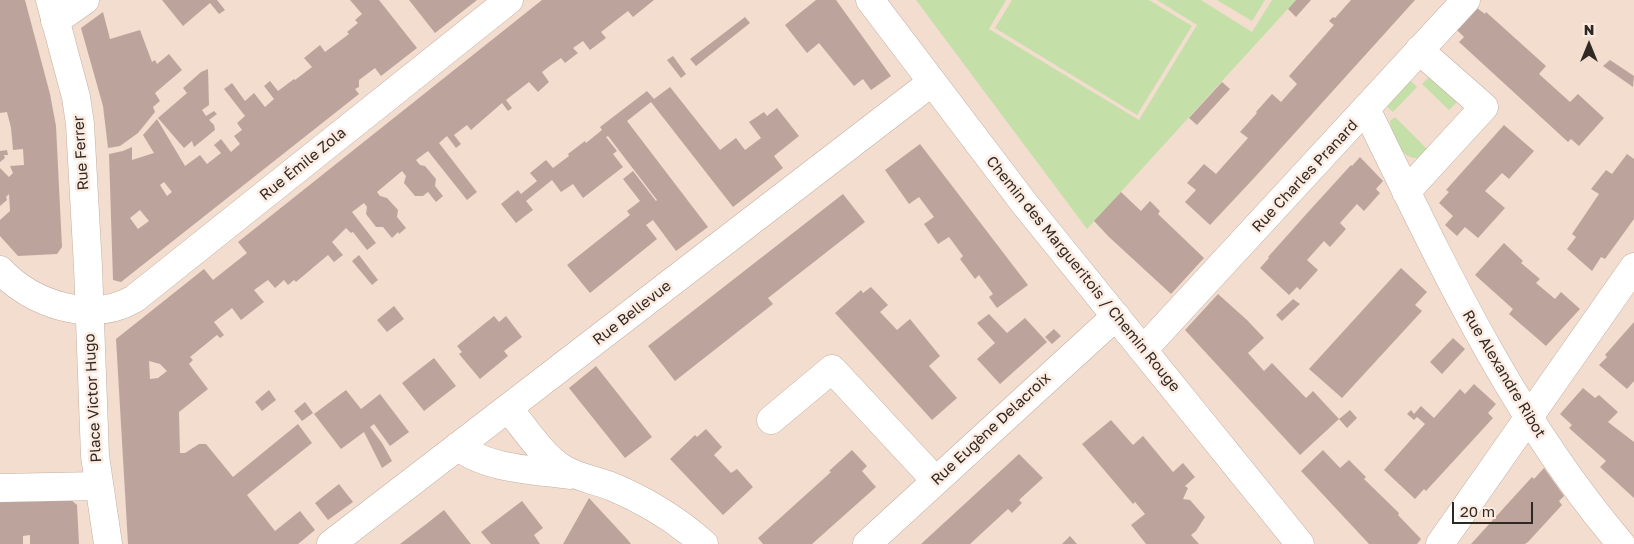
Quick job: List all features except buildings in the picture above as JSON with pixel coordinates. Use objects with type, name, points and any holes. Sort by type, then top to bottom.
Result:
[{"type":"street","points":[[53,10],[85,0]]},
{"type":"street","name":"Rue Émile Zola","points":[[0,270],[16,286],[26,292],[78,310],[114,308],[134,299],[509,0]]},
{"type":"street","name":"Chemin des Margueritois / Chemin Rouge","points":[[870,0],[1024,203],[1300,544]]},
{"type":"street","name":"Rue Charles Pranard","points":[[1143,350],[1466,0]]},
{"type":"street","name":"Rue Ferrer","points":[[53,10],[78,111],[89,310]]},
{"type":"street","points":[[1406,192],[1484,107],[1419,50]]},
{"type":"street","name":"Rue Bellevue","points":[[331,544],[932,82]]},
{"type":"street","name":"Rue Alexandre Ribot","points":[[1366,109],[1443,267],[1480,337],[1529,418],[1589,504],[1621,544]]},
{"type":"street","points":[[1440,544],[1634,267]]},
{"type":"street","name":"Place Victor Hugo","points":[[89,310],[95,456],[108,544]]},
{"type":"street","name":"Rue Eugène Delacroix","points":[[867,544],[1116,316]]},
{"type":"street","points":[[771,420],[832,369],[936,481]]},
{"type":"street","points":[[508,408],[552,461],[563,469],[611,486],[638,499],[681,525],[704,544]]},
{"type":"street","points":[[458,446],[467,453],[489,462],[579,476]]},
{"type":"street","points":[[0,488],[99,486]]},
{"type":"green space","points":[[916,0],[1006,0],[989,29],[1139,120],[1197,25],[1157,0],[1201,0],[1252,32],[1272,0],[1296,0],[1087,229]]},
{"type":"green space","points":[[1012,0],[1149,0],[1192,26],[1137,115],[995,28]]},
{"type":"green space","points":[[1217,0],[1265,0],[1252,21]]},
{"type":"green space","points":[[1431,75],[1458,101],[1449,110],[1422,84]]},
{"type":"green space","points":[[1407,77],[1417,87],[1393,112],[1383,103]]},
{"type":"green space","points":[[1395,117],[1430,152],[1422,157],[1415,158],[1408,156],[1402,151],[1397,145],[1391,129],[1390,121]]}]
